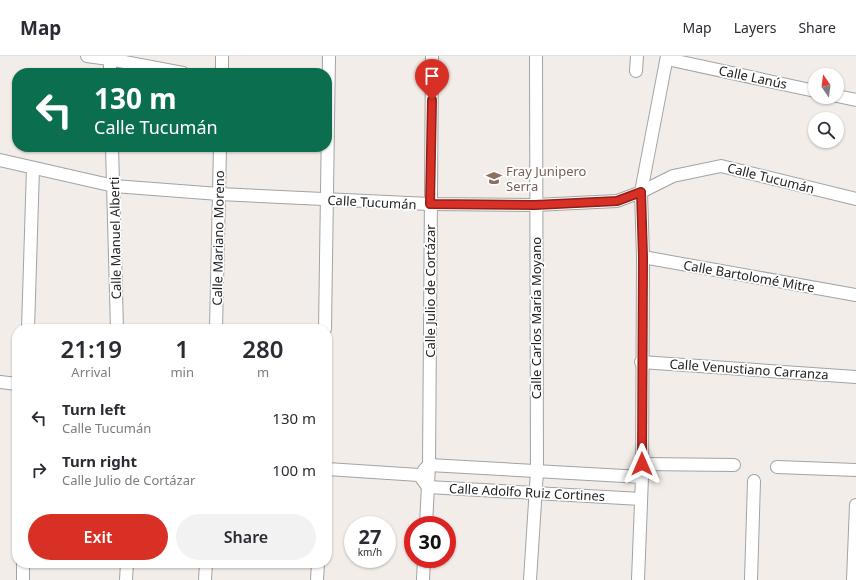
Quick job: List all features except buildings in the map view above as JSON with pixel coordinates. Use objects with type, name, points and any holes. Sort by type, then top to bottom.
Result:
[{"type":"street","points":[[87,56],[109,57],[160,68]]},
{"type":"street","points":[[222,56],[222,68]]},
{"type":"street","points":[[329,56],[329,68]]},
{"type":"street","name":"Calle Julio de Cortázar","points":[[426,516],[429,465],[432,56]]},
{"type":"street","name":"Calle Carlos María Moyano","points":[[530,580],[537,471],[535,205],[536,56]]},
{"type":"street","points":[[636,71],[637,56]]},
{"type":"street","points":[[109,57],[110,68]]},
{"type":"street","points":[[638,580],[642,477],[641,362],[643,257],[641,192],[667,57]]},
{"type":"street","name":"Calle Lanús","points":[[667,57],[808,89]]},
{"type":"street","points":[[844,97],[856,100]]},
{"type":"street","name":"Calle Manuel Alberti","points":[[112,152],[117,324]]},
{"type":"street","name":"Calle Mariano Moreno","points":[[216,324],[220,152]]},
{"type":"street","points":[[325,324],[328,152]]},
{"type":"street","name":"Calle Tucumán","points":[[0,160],[114,186],[219,194],[430,204],[535,205],[617,201],[641,192],[673,176],[721,166],[856,199]]},
{"type":"street","points":[[28,324],[33,168]]},
{"type":"street","name":"Calle Bartolomé Mitre","points":[[643,257],[856,295]]},
{"type":"street","name":"Calle Venustiano Carranza","points":[[641,362],[856,377]]},
{"type":"street","points":[[0,382],[12,383]]},
{"type":"street","points":[[642,464],[734,465]]},
{"type":"street","points":[[418,475],[429,465]]},
{"type":"street","name":"Calle Adolfo Ruiz Cortines","points":[[429,465],[642,477]]},
{"type":"street","points":[[777,467],[856,470]]},
{"type":"street","points":[[332,469],[418,475],[428,486]]},
{"type":"street","points":[[751,580],[754,481]]},
{"type":"street","name":"Calle Adolfo Ruiz Cortines","points":[[428,486],[641,499]]},
{"type":"street","points":[[853,580],[856,505]]},
{"type":"street","points":[[23,568],[23,580]]},
{"type":"street","points":[[126,580],[127,568]]},
{"type":"street","points":[[205,580],[206,568]]},
{"type":"street","points":[[317,580],[318,568]]},
{"type":"street","points":[[423,580],[424,568]]},
{"type":"place","name":"Fray Junipero Serra","points":[[494,178]]},
{"type":"route","points":[[432,100],[430,204],[535,205],[617,201],[641,192],[643,257],[641,362],[642,464]]}]
